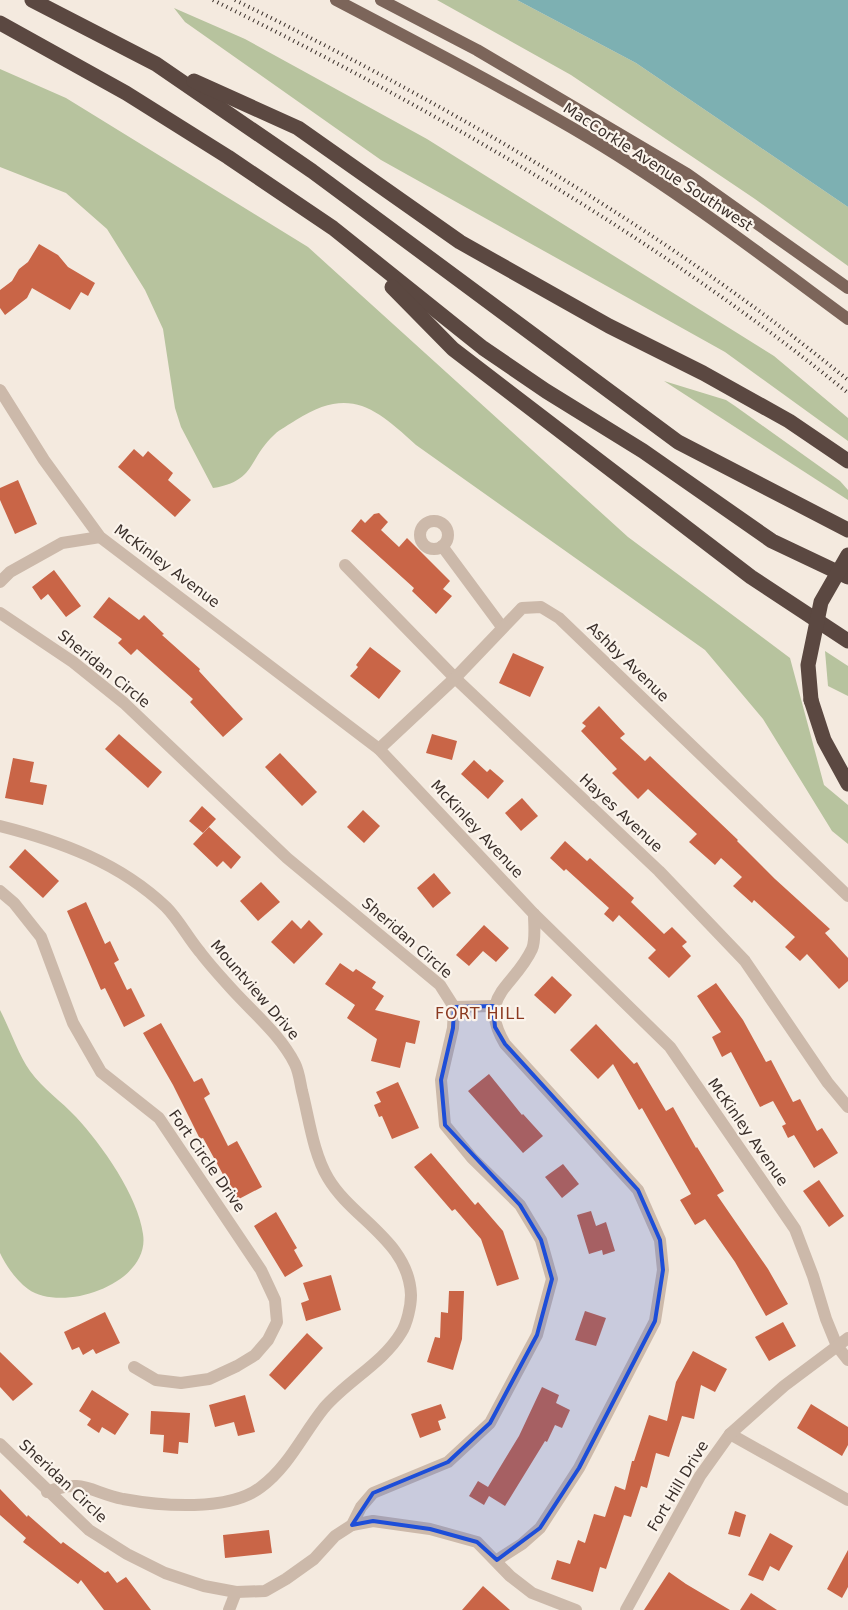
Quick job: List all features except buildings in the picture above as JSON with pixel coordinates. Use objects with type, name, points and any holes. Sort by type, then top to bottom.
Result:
[{"type":"highway","points":[[32,0],[156,64],[298,128],[460,242],[609,326],[703,373],[789,421],[848,461]]},
{"type":"highway","points":[[0,23],[126,93],[333,228],[483,348],[546,391],[643,451],[772,540],[848,578]]},
{"type":"highway","points":[[156,64],[312,171],[678,442],[848,530]]},
{"type":"highway","points":[[333,228],[453,349],[751,577],[848,641]]},
{"type":"highway","points":[[848,555],[821,602],[808,665],[811,700],[826,747],[848,784]]},
{"type":"main road","name":"MacCorkle Avenue Southwest","points":[[336,0],[435,52],[592,139],[707,214],[848,319]]},
{"type":"main road","name":"MacCorkle Avenue Southwest","points":[[381,0],[477,50],[687,174],[848,288]]},
{"type":"street","name":"McKinley Avenue","points":[[0,390],[44,460],[100,537],[379,750],[534,914],[670,1047],[795,1229],[838,1346],[848,1360]]},
{"type":"street","points":[[0,582],[10,572],[62,543],[100,537]]},
{"type":"street","points":[[442,546],[502,627]]},
{"type":"street","name":"Hayes Avenue","points":[[345,565],[455,678],[659,871],[744,961],[828,1084],[848,1107]]},
{"type":"street","name":"Ashby Avenue","points":[[379,750],[455,678],[522,608],[541,607],[559,618],[848,896]]},
{"type":"street","name":"Sheridan Circle","points":[[0,613],[73,662],[124,704],[287,858],[440,985],[454,1007],[453,1028],[441,1080],[445,1125],[472,1158],[520,1205],[541,1240],[552,1279],[537,1335],[490,1423],[448,1462],[373,1494],[361,1507],[352,1525],[335,1536],[314,1559],[265,1591],[236,1592],[204,1586],[165,1573],[127,1554],[89,1530],[47,1492],[0,1444]]},
{"type":"street","name":"Mountview Drive","points":[[0,826],[44,837],[105,862],[141,886],[167,908],[201,954],[280,1040],[292,1059],[296,1066],[317,1147],[327,1177],[343,1197],[400,1257],[408,1276],[411,1296],[402,1333],[383,1354],[324,1408],[289,1458],[260,1488],[225,1503],[179,1504],[123,1499],[79,1485],[64,1485],[47,1492]]},
{"type":"street","name":"Fort Circle Drive","points":[[0,891],[14,903],[41,937],[73,1023],[101,1072],[159,1118],[262,1270],[275,1300],[277,1322],[268,1340],[255,1355],[237,1366],[209,1378],[181,1383],[156,1380],[134,1367]]},
{"type":"street","points":[[497,1560],[522,1544],[540,1528],[579,1468],[655,1321],[663,1270],[660,1240],[638,1190],[504,1044],[495,1027],[493,1006],[532,948],[534,914]]},
{"type":"street","points":[[454,1007],[493,1006]]},
{"type":"street","name":"Fort Hill Drive","points":[[626,1610],[700,1476],[730,1434],[784,1386],[848,1338]]},
{"type":"street","points":[[730,1434],[848,1500]]},
{"type":"street","points":[[352,1525],[372,1521],[430,1529],[477,1542],[497,1560],[510,1576],[532,1593],[576,1610]]},
{"type":"street","points":[[229,1610],[236,1592]]},
{"type":"highlighted area","points":[[493,1006],[495,1027],[505,1044],[638,1190],[660,1240],[663,1270],[655,1321],[579,1468],[540,1528],[497,1560],[477,1542],[430,1529],[373,1521],[352,1525],[373,1493],[448,1462],[490,1423],[537,1335],[552,1279],[541,1240],[520,1205],[445,1125],[441,1080],[453,1028],[454,1007]]},
{"type":"green space","points":[[437,0],[517,0],[636,63],[848,207],[848,266],[755,199],[571,75]]},
{"type":"green space","points":[[174,8],[245,39],[427,139],[774,356],[848,418],[848,441],[725,352],[381,160],[185,22]]},
{"type":"green space","points":[[0,69],[66,98],[308,247],[628,537],[790,658],[824,785],[848,805],[848,844],[832,831],[763,719],[705,650],[416,445],[374,411],[346,403],[331,404],[315,410],[276,433],[260,452],[250,468],[237,480],[227,485],[213,488],[181,427],[175,408],[163,329],[145,290],[107,229],[66,193],[0,167]]},
{"type":"green space","points":[[664,381],[726,400],[840,481],[848,490],[848,500]]},
{"type":"green space","points":[[825,651],[848,666],[848,696],[828,686]]},
{"type":"green space","points":[[0,1010],[30,1071],[76,1117],[97,1142],[126,1188],[140,1219],[143,1234],[142,1251],[133,1267],[119,1280],[102,1289],[82,1296],[62,1298],[43,1296],[28,1289],[8,1268],[0,1253]]},
{"type":"water","points":[[517,0],[848,0],[848,207],[636,63]]},
{"type":"railway","points":[[213,0],[296,42],[461,131],[621,228],[774,335],[848,393]]},
{"type":"railway","points":[[235,0],[395,83],[552,173],[704,271],[777,324],[848,380]]},
{"type":"district","name":"FORT HILL","points":[[480,1013]]}]
